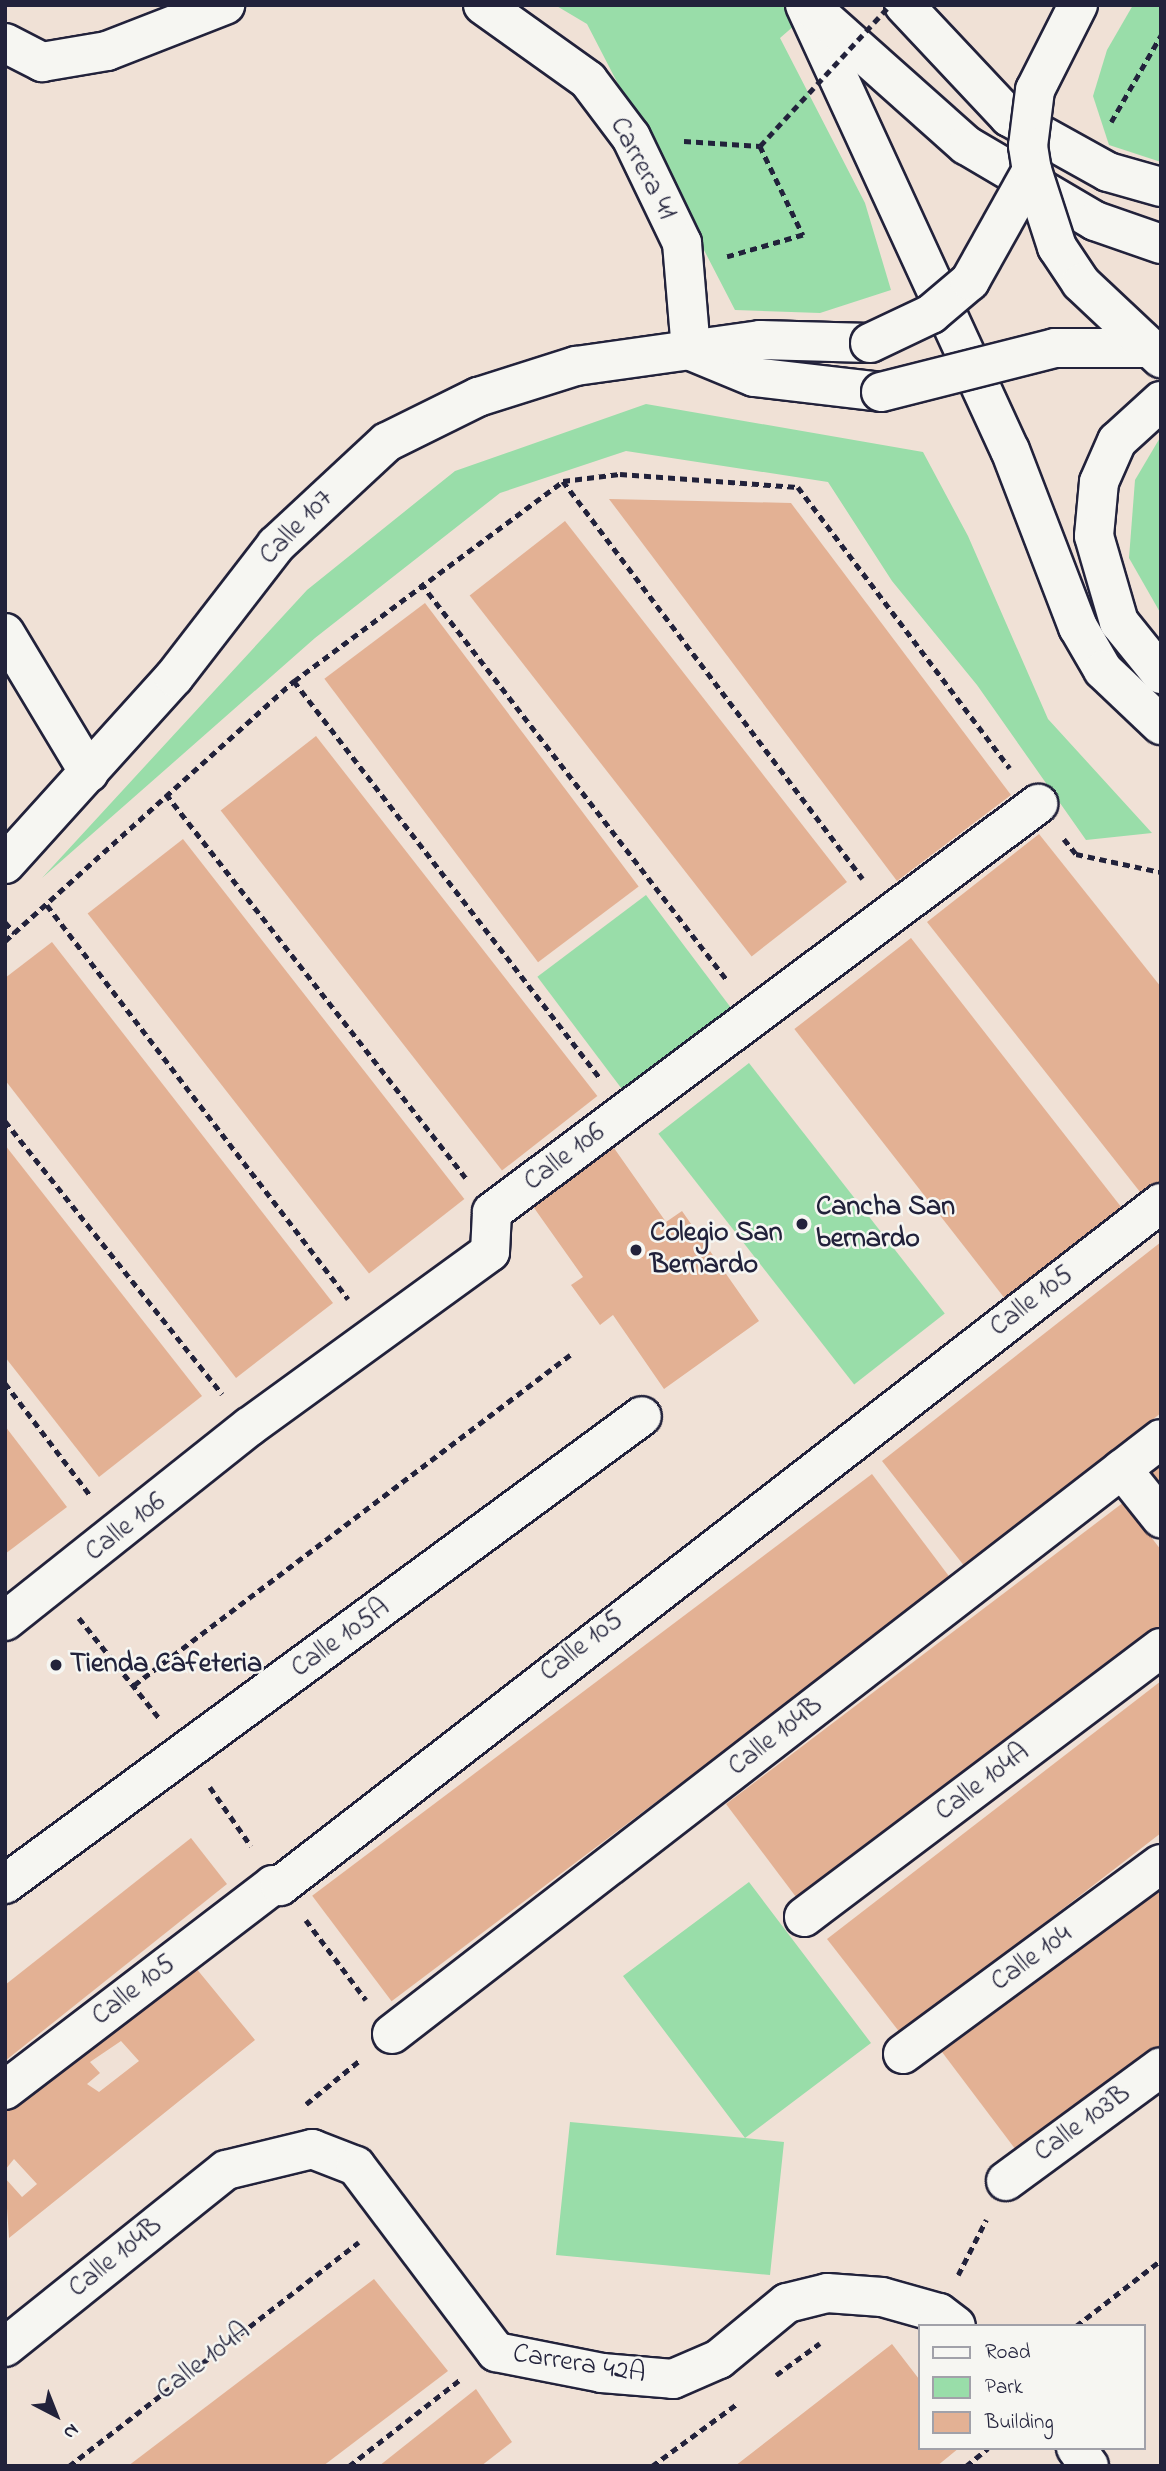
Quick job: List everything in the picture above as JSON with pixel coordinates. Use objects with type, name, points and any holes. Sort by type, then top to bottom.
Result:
[{"type":"street","points":[[5,43],[41,62],[94,53],[225,5]]},
{"type":"street","name":"Carrera 41","points":[[483,5],[588,80],[631,137],[682,243],[691,351]]},
{"type":"street","points":[[804,5],[1010,450],[1078,628],[1103,670],[1161,725]]},
{"type":"street","points":[[810,5],[966,145],[1095,221],[1161,244]]},
{"type":"street","points":[[904,5],[1009,117],[1108,172],[1161,187]]},
{"type":"street","points":[[1078,5],[1035,90],[1028,146],[1032,170],[1057,247],[1152,353]]},
{"type":"street","name":"Calle 107","points":[[5,864],[89,772],[276,545],[387,442],[478,397],[576,366],[760,340],[870,343],[931,314],[970,281],[1032,170]]},
{"type":"street","points":[[691,351],[754,377],[881,392],[1055,348],[1152,353]]},
{"type":"street","points":[[1161,401],[1117,441],[1098,482],[1094,536],[1119,622],[1161,674]]},
{"type":"street","points":[[7,641],[89,772]]},
{"type":"street","name":"Calle 106","points":[[5,1621],[120,1535],[249,1427],[490,1252],[492,1212],[1038,804]]},
{"type":"street","name":"Calle 105","points":[[5,2090],[273,1885],[280,1886],[1161,1203]]},
{"type":"street","name":"Calle 105A","points":[[5,1884],[186,1754],[642,1416]]},
{"type":"street","name":"Calle 104B","points":[[392,2034],[1161,1439]]},
{"type":"street","points":[[1122,1469],[1161,1518]]},
{"type":"street","name":"Calle 104A","points":[[804,1917],[1161,1648]]},
{"type":"street","name":"Calle 104","points":[[903,2054],[1161,1864]]},
{"type":"street","name":"Calle 103B","points":[[1006,2181],[1161,2067]]},
{"type":"street","name":"Carrera 42A","points":[[226,2170],[312,2149],[356,2166],[496,2352],[602,2373],[673,2379],[719,2359],[787,2303],[827,2293],[882,2297],[947,2319]]},
{"type":"street","name":"Calle 104B","points":[[5,2347],[226,2170]]},
{"type":"street","points":[[1077,2450],[1089,2466]]},
{"type":"path","points":[[760,146],[890,5]]},
{"type":"path","points":[[1108,128],[1161,35]]},
{"type":"path","points":[[631,137],[760,146]]},
{"type":"path","points":[[683,270],[803,235],[760,146]]},
{"type":"path","points":[[5,941],[294,681],[421,583],[564,481],[620,474],[799,487],[1076,854],[1161,873]]},
{"type":"path","points":[[564,481],[889,913]]},
{"type":"path","points":[[421,583],[755,1017]]},
{"type":"path","points":[[294,681],[626,1112]]},
{"type":"path","points":[[166,794],[492,1212]]},
{"type":"path","points":[[47,905],[376,1336]]},
{"type":"path","points":[[5,922],[15,933]]},
{"type":"path","points":[[5,1121],[249,1427]]},
{"type":"path","points":[[134,1685],[570,1355]]},
{"type":"path","points":[[5,1383],[120,1535]]},
{"type":"path","points":[[52,1585],[134,1685],[392,2034]]},
{"type":"path","points":[[947,2319],[1006,2181]]},
{"type":"path","name":"Calle 104A","points":[[69,2466],[340,2258]]},
{"type":"path","points":[[1079,2324],[1161,2260]]},
{"type":"path","points":[[349,2466],[444,2391]]},
{"type":"path","points":[[966,2466],[986,2450]]},
{"type":"green space","points":[[555,5],[818,5],[780,38],[865,203],[891,290],[820,313],[735,310],[587,24]]},
{"type":"green space","points":[[1133,5],[1161,5],[1161,162],[1109,145],[1093,96],[1107,50]]},
{"type":"green space","points":[[646,404],[923,452],[968,536],[1048,719],[1152,833],[1086,840],[977,685],[892,581],[828,482],[626,451],[500,493],[315,638],[42,878],[307,590],[455,471]]},
{"type":"green space","points":[[1161,436],[1161,614],[1129,558],[1135,480]]},
{"type":"green space","points":[[646,895],[734,1012],[626,1094],[537,977]]},
{"type":"green space","name":"Cancha San bernardo","points":[[749,1063],[945,1314],[854,1384],[658,1134]]},
{"type":"green space","points":[[749,1882],[871,2043],[745,2138],[623,1976]]},
{"type":"green space","points":[[570,2122],[784,2142],[770,2275],[556,2255]]},
{"type":"building","points":[[609,499],[791,503],[1011,795],[897,881]]},
{"type":"building","points":[[565,521],[847,882],[752,956],[470,595]]},
{"type":"building","points":[[425,603],[639,887],[538,962],[324,679]]},
{"type":"building","points":[[316,736],[597,1096],[502,1171],[221,810]]},
{"type":"building","points":[[1039,834],[1161,987],[1161,1184],[1144,1197],[927,922]]},
{"type":"building","points":[[183,839],[464,1199],[369,1274],[88,913]]},
{"type":"building","points":[[911,938],[1126,1213],[1009,1304],[794,1029]]},
{"type":"building","points":[[52,942],[333,1303],[236,1378],[5,1080],[5,978]]},
{"type":"building","points":[[5,1145],[202,1396],[99,1477],[5,1357]]},
{"type":"building","name":"Colegio San Bernardo","points":[[614,1148],[666,1222],[682,1211],[759,1321],[664,1389],[613,1315],[600,1325],[571,1285],[583,1277],[532,1205]]},
{"type":"building","points":[[1161,1242],[1161,1413],[965,1567],[882,1461]]},
{"type":"building","points":[[5,1426],[67,1507],[5,1554]]},
{"type":"building","points":[[1161,1456],[1161,1489],[1145,1469]]},
{"type":"building","points":[[872,1474],[951,1579],[392,2001],[312,1896]]},
{"type":"building","points":[[1124,1502],[1161,1550],[1161,1626],[799,1901],[726,1804]]},
{"type":"building","points":[[1161,1681],[1161,1833],[901,2034],[827,1939]]},
{"type":"building","points":[[191,1838],[227,1884],[5,2061],[5,1985]]},
{"type":"building","points":[[1161,1889],[1161,2048],[1019,2154],[942,2052]]},
{"type":"building","points":[[191,1962],[255,2040],[9,2238],[5,2178],[22,2197],[37,2184],[14,2159],[5,2170],[5,2104]],"holes":[[[121,2041],[139,2061],[99,2092],[87,2084],[100,2073],[90,2062]]]},
{"type":"building","points":[[374,2279],[448,2371],[323,2466],[128,2466]]},
{"type":"building","points":[[892,2344],[918,2378],[918,2450],[957,2450],[937,2466],[735,2466]]},
{"type":"building","points":[[476,2389],[512,2442],[481,2466],[379,2466]]},
{"type":"place","name":"Cancha San bernardo","points":[[802,1224]]},
{"type":"place","name":"Colegio San Bernardo","points":[[636,1250]]},
{"type":"place","name":"Tienda Cafeteria","points":[[56,1665]]}]
